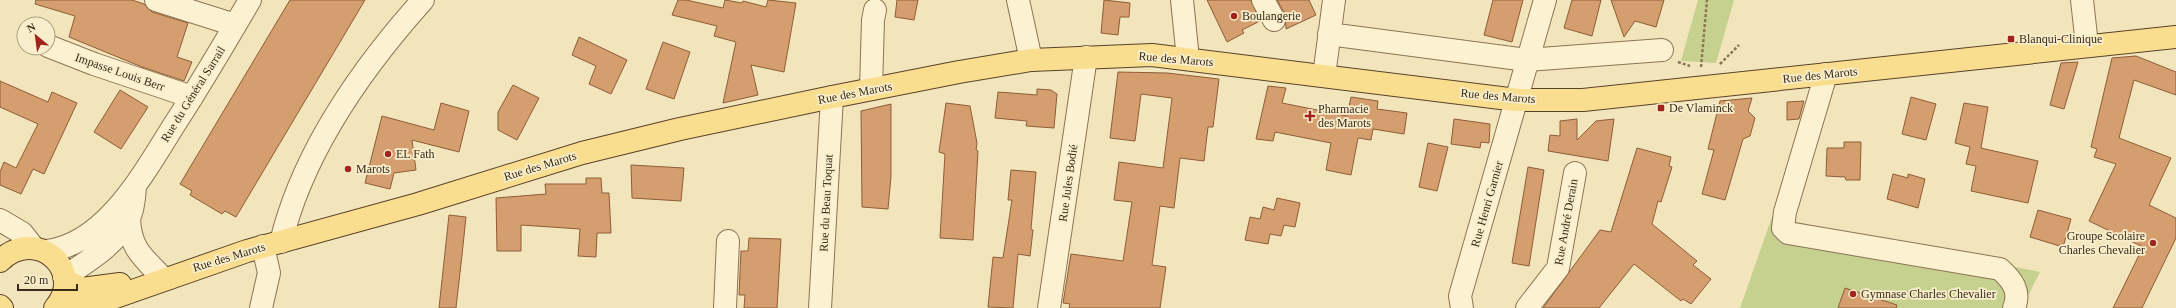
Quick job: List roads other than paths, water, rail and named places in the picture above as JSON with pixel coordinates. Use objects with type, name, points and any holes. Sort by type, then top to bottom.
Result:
[{"type":"main road","name":"Rue des Marots","points":[[65,278],[82,289],[111,286],[167,274],[418,204],[582,153],[832,97],[1030,60],[1152,55],[1517,100],[1583,100],[2176,37]]},
{"type":"main road","points":[[0,261],[8,253],[20,248],[40,249],[56,259],[65,278],[64,292],[55,308]]},
{"type":"main road","name":"Rue des Marots","points":[[73,308],[104,301],[167,274]]},
{"type":"street","points":[[156,0],[235,25]]},
{"type":"street","name":"Rue du Général Sarrail","points":[[40,249],[66,247],[94,230],[135,187],[192,97],[250,0]]},
{"type":"street","points":[[1018,0],[1030,60]]},
{"type":"street","points":[[1263,0],[1274,20]]},
{"type":"street","points":[[1324,76],[1334,0]]},
{"type":"street","name":"Rue Henri Garnier","points":[[1462,308],[1460,296],[1517,100],[1544,0]]},
{"type":"street","points":[[2082,0],[2087,46]]},
{"type":"street","points":[[1184,1],[1188,59]]},
{"type":"street","points":[[261,308],[270,273],[272,244],[286,219],[323,139],[358,81],[418,6]]},
{"type":"street","points":[[872,89],[873,20],[875,10]]},
{"type":"street","points":[[1329,34],[1527,60],[1662,50]]},
{"type":"street","name":"Impasse Louis Berr","points":[[56,49],[94,64],[192,97]]},
{"type":"street","name":"Rue Jules Bodié","points":[[1049,308],[1086,57]]},
{"type":"street","points":[[1826,74],[1785,212],[1783,228],[1788,233],[2000,269],[2011,279],[2015,287],[2018,299],[2014,308]]},
{"type":"street","name":"Rue du Beau Toquat","points":[[820,308],[832,97]]},
{"type":"street","name":"Rue André Derain","points":[[1527,308],[1558,268],[1575,172]]},
{"type":"street","name":"Rue du Général Sarrail","points":[[135,187],[129,218],[130,232],[135,248],[167,274]]},
{"type":"street","name":"Rue du Général Sarrail","points":[[65,278],[98,255],[113,240],[129,218]]},
{"type":"street","points":[[0,220],[22,233],[40,249]]},
{"type":"street","points":[[725,308],[728,241]]},
{"type":"place","name":"Boulangerie","points":[[1234,16]]},
{"type":"place","name":"Blanqui-Clinique","points":[[2011,39]]},
{"type":"place","name":"De Vlaminck","points":[[1661,108]]},
{"type":"place","name":"Pharmacie des Marots","points":[[1310,116]]},
{"type":"place","name":"EL Fath","points":[[388,154]]},
{"type":"place","name":"Marots","points":[[348,169]]},
{"type":"place","name":"Groupe Scolaire Charles Chevalier","points":[[2153,243]]},
{"type":"place","name":"Gymnase Charles Chevalier","points":[[1853,294]]}]
